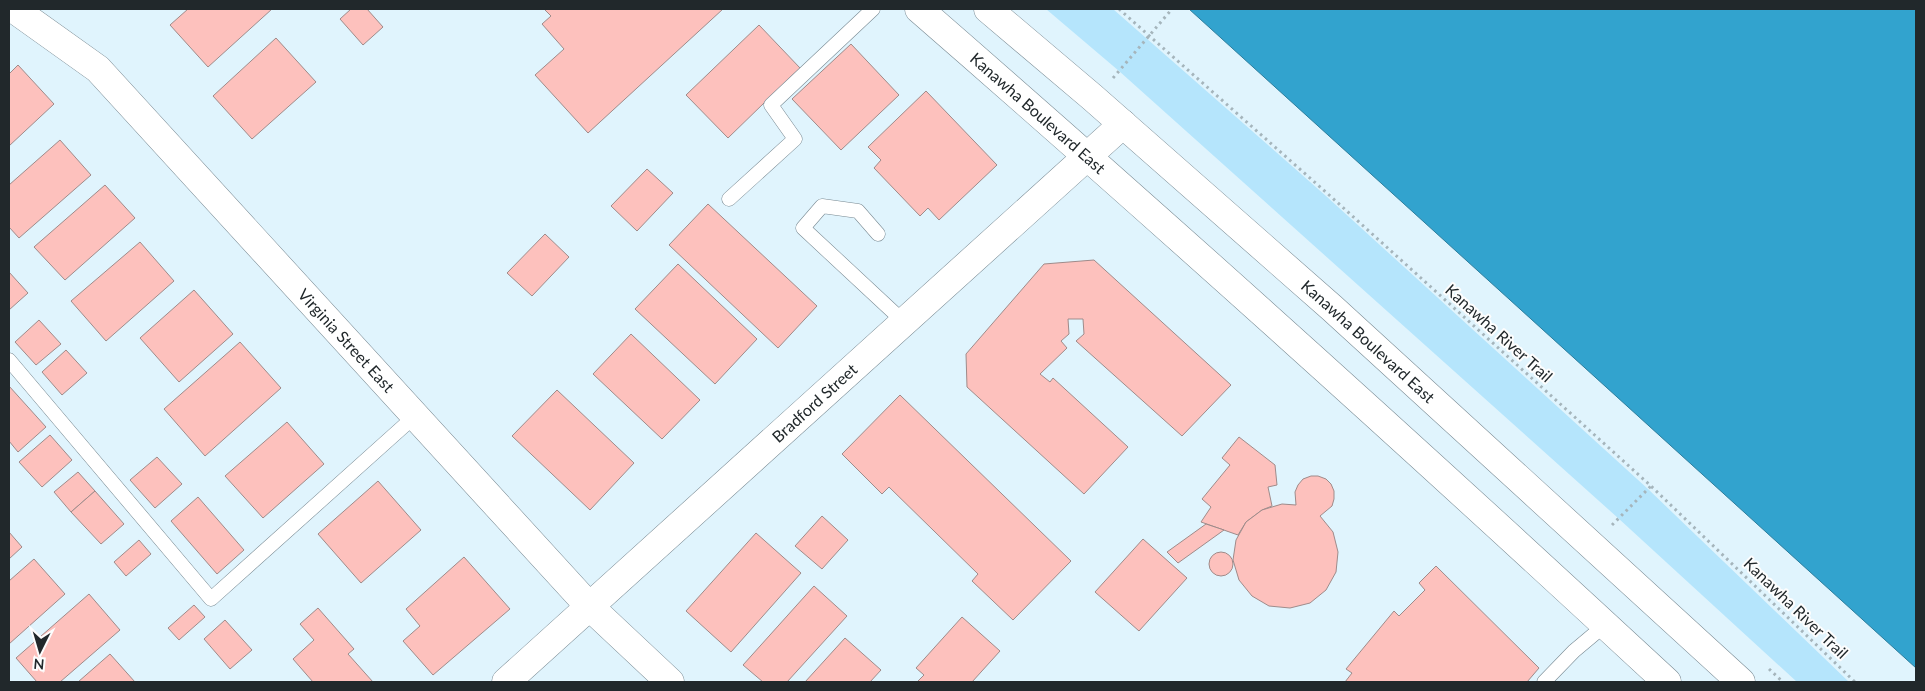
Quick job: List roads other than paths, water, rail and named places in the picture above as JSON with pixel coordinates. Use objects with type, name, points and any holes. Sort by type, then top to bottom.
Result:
[{"type":"main road","name":"Virginia Street East","points":[[14,9],[98,70],[589,606],[670,682]]},
{"type":"main road","name":"Kanawha Boulevard East","points":[[919,9],[1088,157],[1667,682]]},
{"type":"main road","name":"Kanawha Boulevard East","points":[[988,9],[1123,124],[1332,308],[1741,682]]},
{"type":"main road","name":"Bradford Street","points":[[506,682],[1123,124]]},
{"type":"lane","points":[[729,199],[795,139],[770,105],[874,9]]},
{"type":"lane","points":[[878,234],[858,211],[822,206],[803,228],[904,322]]},
{"type":"lane","points":[[9,360],[211,599],[415,416]]},
{"type":"lane","points":[[1544,682],[1574,651],[1605,626]]},
{"type":"water","points":[[1189,9],[1916,9],[1916,668]]}]
